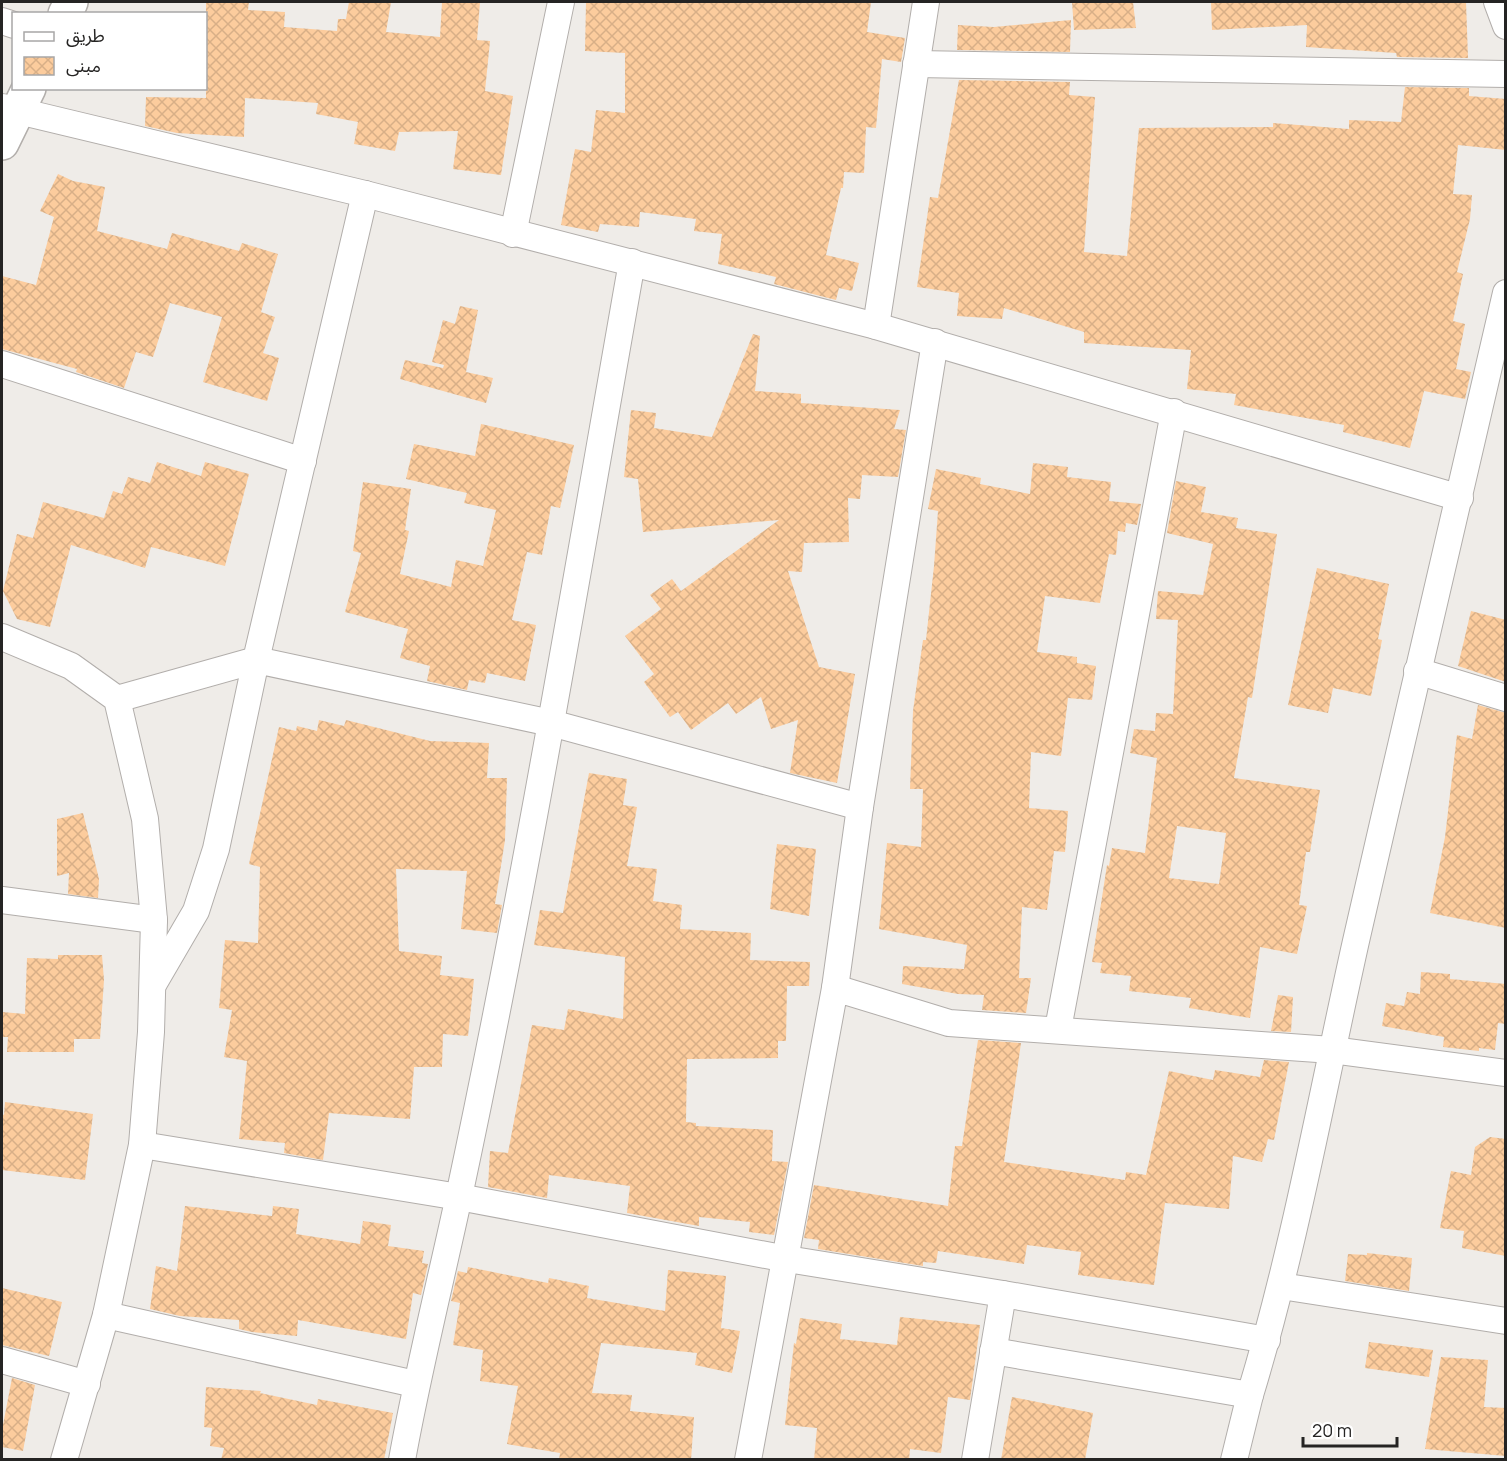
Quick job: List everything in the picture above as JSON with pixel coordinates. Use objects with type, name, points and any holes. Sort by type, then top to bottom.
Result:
[{"type":"street","points":[[513,234],[561,2]]},
{"type":"street","points":[[876,326],[926,2]]},
{"type":"street","points":[[1497,2],[1506,26]]},
{"type":"street","points":[[916,64],[1506,74]]},
{"type":"street","points":[[2,143],[16,101],[513,234],[632,262],[935,342],[1460,498]]},
{"type":"street","points":[[154,983],[196,911],[216,849],[256,660],[365,194]]},
{"type":"street","points":[[402,1460],[415,1384],[459,1197],[551,723],[632,262]]},
{"type":"street","points":[[1234,1460],[1281,1286],[1417,671],[1460,498],[1506,293]]},
{"type":"street","points":[[748,1460],[787,1259],[835,988],[860,807],[935,342]]},
{"type":"street","points":[[2,364],[303,461]]},
{"type":"street","points":[[1058,1029],[1174,412]]},
{"type":"street","points":[[2,637],[71,666],[117,699],[145,819],[154,920],[154,983],[142,1145],[106,1315],[64,1460]]},
{"type":"street","points":[[117,699],[256,660],[551,723],[860,807]]},
{"type":"street","points":[[1417,671],[1506,698]]},
{"type":"street","points":[[2,900],[154,920]]},
{"type":"street","points":[[835,988],[949,1023],[1332,1050],[1506,1073]]},
{"type":"street","points":[[142,1145],[459,1197],[787,1259],[1267,1340]]},
{"type":"street","points":[[1281,1286],[1506,1321]]},
{"type":"street","points":[[975,1460],[1003,1294]]},
{"type":"street","points":[[106,1315],[415,1384]]},
{"type":"street","points":[[993,1351],[1250,1395]]},
{"type":"street","points":[[2,1360],[87,1384]]},
{"type":"building","points":[[206,2],[249,2],[248,10],[285,12],[284,27],[337,31],[338,19],[346,19],[349,2],[391,2],[386,32],[440,37],[442,2],[480,2],[477,40],[490,41],[485,91],[513,96],[501,175],[453,169],[458,131],[399,132],[395,151],[354,144],[358,122],[316,114],[318,103],[245,98],[244,137],[177,133],[145,126],[146,97],[206,98]]},
{"type":"building","points":[[586,2],[871,2],[867,32],[905,38],[901,62],[882,59],[876,128],[866,127],[864,173],[844,172],[843,188],[841,188],[826,255],[859,263],[852,291],[839,288],[836,300],[774,284],[776,277],[718,264],[722,234],[694,231],[696,219],[640,212],[639,227],[600,224],[598,232],[561,225],[575,149],[591,152],[596,110],[625,113],[625,53],[585,51]]},
{"type":"building","points":[[1072,2],[1133,2],[1136,28],[1074,30]]},
{"type":"building","points":[[1211,2],[1466,2],[1468,58],[1397,57],[1396,53],[1306,47],[1307,25],[1212,30]]},
{"type":"building","points":[[1071,20],[1070,52],[957,50],[958,25],[994,27]]},
{"type":"building","points":[[959,80],[1070,82],[1069,95],[1095,97],[1084,252],[1127,256],[1139,128],[1273,127],[1273,123],[1349,129],[1349,120],[1401,122],[1405,87],[1469,88],[1469,96],[1506,99],[1506,150],[1458,145],[1453,194],[1472,195],[1470,219],[1457,272],[1463,274],[1453,321],[1465,324],[1456,369],[1471,372],[1465,399],[1424,391],[1410,448],[1343,432],[1344,425],[1234,405],[1236,394],[1187,389],[1191,350],[1084,343],[1084,332],[1004,308],[1002,319],[957,316],[959,293],[917,287],[930,197],[938,198]]},
{"type":"building","points":[[58,174],[73,181],[105,187],[97,231],[167,249],[172,233],[239,251],[242,243],[278,254],[261,312],[275,317],[263,353],[279,358],[267,401],[203,382],[222,317],[170,303],[153,357],[136,352],[124,388],[76,372],[77,369],[2,349],[2,276],[36,285],[54,217],[40,211]]},
{"type":"building","points":[[460,306],[478,310],[466,372],[493,378],[486,403],[400,379],[405,360],[443,368],[444,365],[432,362],[443,320],[455,324]]},
{"type":"building","points":[[753,334],[760,336],[755,391],[801,394],[801,403],[900,410],[894,429],[906,430],[898,477],[862,475],[860,499],[848,498],[849,542],[804,543],[802,572],[788,571],[819,667],[855,674],[837,783],[790,773],[798,720],[771,729],[761,697],[736,714],[728,703],[691,730],[678,712],[670,717],[644,682],[654,674],[625,636],[661,609],[650,595],[672,579],[681,591],[779,520],[643,532],[638,479],[624,477],[631,410],[656,413],[654,428],[712,437]]},
{"type":"building","points":[[481,424],[574,445],[560,508],[551,506],[542,555],[527,552],[512,620],[536,625],[525,681],[487,673],[485,683],[469,680],[467,690],[427,681],[430,666],[400,658],[408,629],[345,612],[361,553],[353,551],[363,482],[411,489],[405,530],[409,531],[400,574],[451,587],[456,560],[483,566],[496,510],[464,503],[467,493],[406,479],[414,444],[475,456]]},
{"type":"building","points":[[157,462],[201,476],[205,462],[249,474],[225,566],[151,547],[145,568],[71,545],[50,627],[17,619],[3,591],[17,534],[33,538],[43,502],[104,518],[113,491],[122,494],[128,477],[150,483]]},
{"type":"building","points":[[1033,463],[1068,467],[1067,477],[1111,482],[1109,501],[1141,504],[1137,525],[1126,523],[1125,532],[1118,531],[1116,555],[1109,554],[1100,603],[1045,596],[1037,652],[1077,657],[1077,663],[1096,666],[1092,700],[1068,698],[1061,756],[1031,752],[1029,808],[1068,811],[1065,852],[1054,851],[1047,910],[1022,907],[1019,978],[1031,978],[1026,1013],[982,1010],[984,995],[958,994],[902,984],[903,966],[964,969],[967,945],[879,929],[887,843],[921,847],[923,789],[910,789],[913,711],[923,640],[926,640],[934,566],[938,511],[928,509],[936,469],[981,478],[980,484],[1030,494]]},
{"type":"building","points":[[1176,481],[1206,487],[1201,512],[1238,518],[1236,528],[1277,534],[1252,698],[1248,697],[1234,778],[1320,790],[1310,852],[1306,852],[1299,905],[1307,906],[1297,954],[1260,947],[1250,1018],[1189,1008],[1191,998],[1129,991],[1131,976],[1100,973],[1102,963],[1092,962],[1107,865],[1109,866],[1112,848],[1145,853],[1157,758],[1130,753],[1134,729],[1155,731],[1156,713],[1173,714],[1178,620],[1156,619],[1158,591],[1203,595],[1213,544],[1167,533]],"holes":[[[1177,826],[1226,833],[1219,884],[1169,878]]]},
{"type":"building","points":[[1317,568],[1389,584],[1378,639],[1382,640],[1371,696],[1333,688],[1328,713],[1288,705]]},
{"type":"building","points":[[1471,611],[1506,620],[1506,682],[1458,666]]},
{"type":"building","points":[[1478,705],[1506,713],[1506,928],[1430,913],[1445,837],[1457,735],[1472,739]]},
{"type":"building","points":[[319,720],[344,726],[346,720],[430,741],[489,743],[487,778],[507,778],[505,840],[495,904],[502,905],[497,933],[461,929],[467,871],[396,869],[399,951],[442,956],[440,975],[474,979],[468,1036],[443,1034],[442,1067],[414,1067],[410,1119],[329,1113],[323,1160],[284,1153],[285,1143],[239,1139],[247,1061],[224,1057],[232,1010],[219,1008],[225,940],[258,943],[260,867],[249,864],[279,727],[296,731],[297,726],[317,731]]},
{"type":"building","points":[[589,773],[627,779],[623,805],[637,807],[627,866],[657,869],[653,901],[682,905],[680,929],[751,933],[750,960],[810,962],[809,986],[787,986],[786,1041],[778,1041],[778,1058],[687,1059],[686,1122],[696,1123],[696,1126],[773,1130],[772,1161],[788,1162],[774,1235],[749,1232],[750,1222],[699,1217],[699,1226],[627,1213],[630,1186],[549,1175],[547,1198],[488,1187],[490,1151],[508,1153],[532,1025],[564,1030],[568,1009],[623,1019],[625,957],[534,945],[540,910],[563,913]]},
{"type":"building","points":[[83,813],[99,879],[98,898],[68,894],[69,873],[57,876],[57,819]]},
{"type":"building","points":[[777,844],[816,849],[809,916],[770,909]]},
{"type":"building","points":[[58,955],[102,955],[104,980],[100,1039],[74,1039],[74,1052],[7,1052],[8,1037],[2,1037],[2,1012],[25,1014],[27,958],[58,959]]},
{"type":"building","points":[[1421,972],[1450,974],[1450,979],[1506,984],[1506,1024],[1498,1023],[1495,1050],[1479,1048],[1479,1051],[1443,1047],[1444,1037],[1382,1026],[1386,1003],[1404,1006],[1407,992],[1420,994]]},
{"type":"building","points":[[1278,995],[1293,997],[1291,1032],[1271,1031]]},
{"type":"building","points":[[978,1040],[1021,1043],[1004,1162],[1125,1180],[1126,1172],[1146,1175],[1169,1071],[1213,1080],[1215,1070],[1260,1077],[1264,1060],[1289,1062],[1274,1140],[1268,1139],[1262,1162],[1233,1156],[1229,1209],[1165,1203],[1154,1285],[1078,1275],[1081,1252],[1027,1245],[1024,1264],[938,1251],[936,1263],[923,1262],[923,1266],[818,1249],[819,1240],[804,1238],[814,1185],[948,1206],[955,1146],[962,1146]]},
{"type":"building","points":[[5,1102],[93,1114],[85,1180],[2,1170],[2,1114],[4,1115]]},
{"type":"building","points":[[1490,1137],[1506,1139],[1506,1256],[1462,1248],[1464,1231],[1440,1228],[1451,1171],[1471,1175],[1475,1147]]},
{"type":"building","points":[[185,1206],[272,1216],[273,1206],[299,1209],[296,1234],[360,1244],[363,1221],[391,1225],[388,1246],[424,1251],[422,1263],[428,1264],[421,1295],[413,1293],[406,1339],[298,1320],[297,1336],[252,1332],[239,1329],[239,1320],[180,1316],[150,1309],[156,1266],[177,1271]]},
{"type":"building","points":[[1367,1253],[1412,1258],[1409,1291],[1345,1281],[1348,1254],[1367,1255]]},
{"type":"building","points":[[468,1267],[548,1283],[549,1278],[589,1286],[587,1298],[665,1311],[668,1270],[726,1276],[721,1328],[740,1331],[732,1373],[695,1365],[697,1353],[601,1343],[592,1393],[632,1395],[630,1411],[694,1417],[691,1460],[559,1460],[560,1453],[507,1444],[518,1386],[480,1381],[483,1350],[453,1345],[460,1303],[451,1301],[458,1271],[467,1273]]},
{"type":"building","points":[[2,1288],[62,1302],[49,1356],[2,1345]]},
{"type":"building","points":[[900,1317],[980,1325],[970,1400],[948,1397],[941,1453],[910,1449],[909,1460],[814,1460],[817,1428],[785,1425],[794,1343],[796,1344],[800,1318],[842,1324],[840,1339],[897,1345]]},
{"type":"building","points":[[1369,1342],[1433,1350],[1429,1377],[1365,1368]]},
{"type":"building","points":[[1441,1357],[1488,1360],[1484,1407],[1506,1408],[1506,1456],[1425,1449]]},
{"type":"building","points":[[12,1378],[35,1385],[23,1451],[2,1447],[2,1430]]},
{"type":"building","points":[[206,1387],[261,1391],[260,1393],[317,1405],[318,1399],[393,1413],[384,1460],[221,1460],[224,1448],[210,1446],[212,1428],[204,1427]]},
{"type":"building","points":[[1012,1397],[1093,1413],[1085,1460],[1001,1460]]}]
